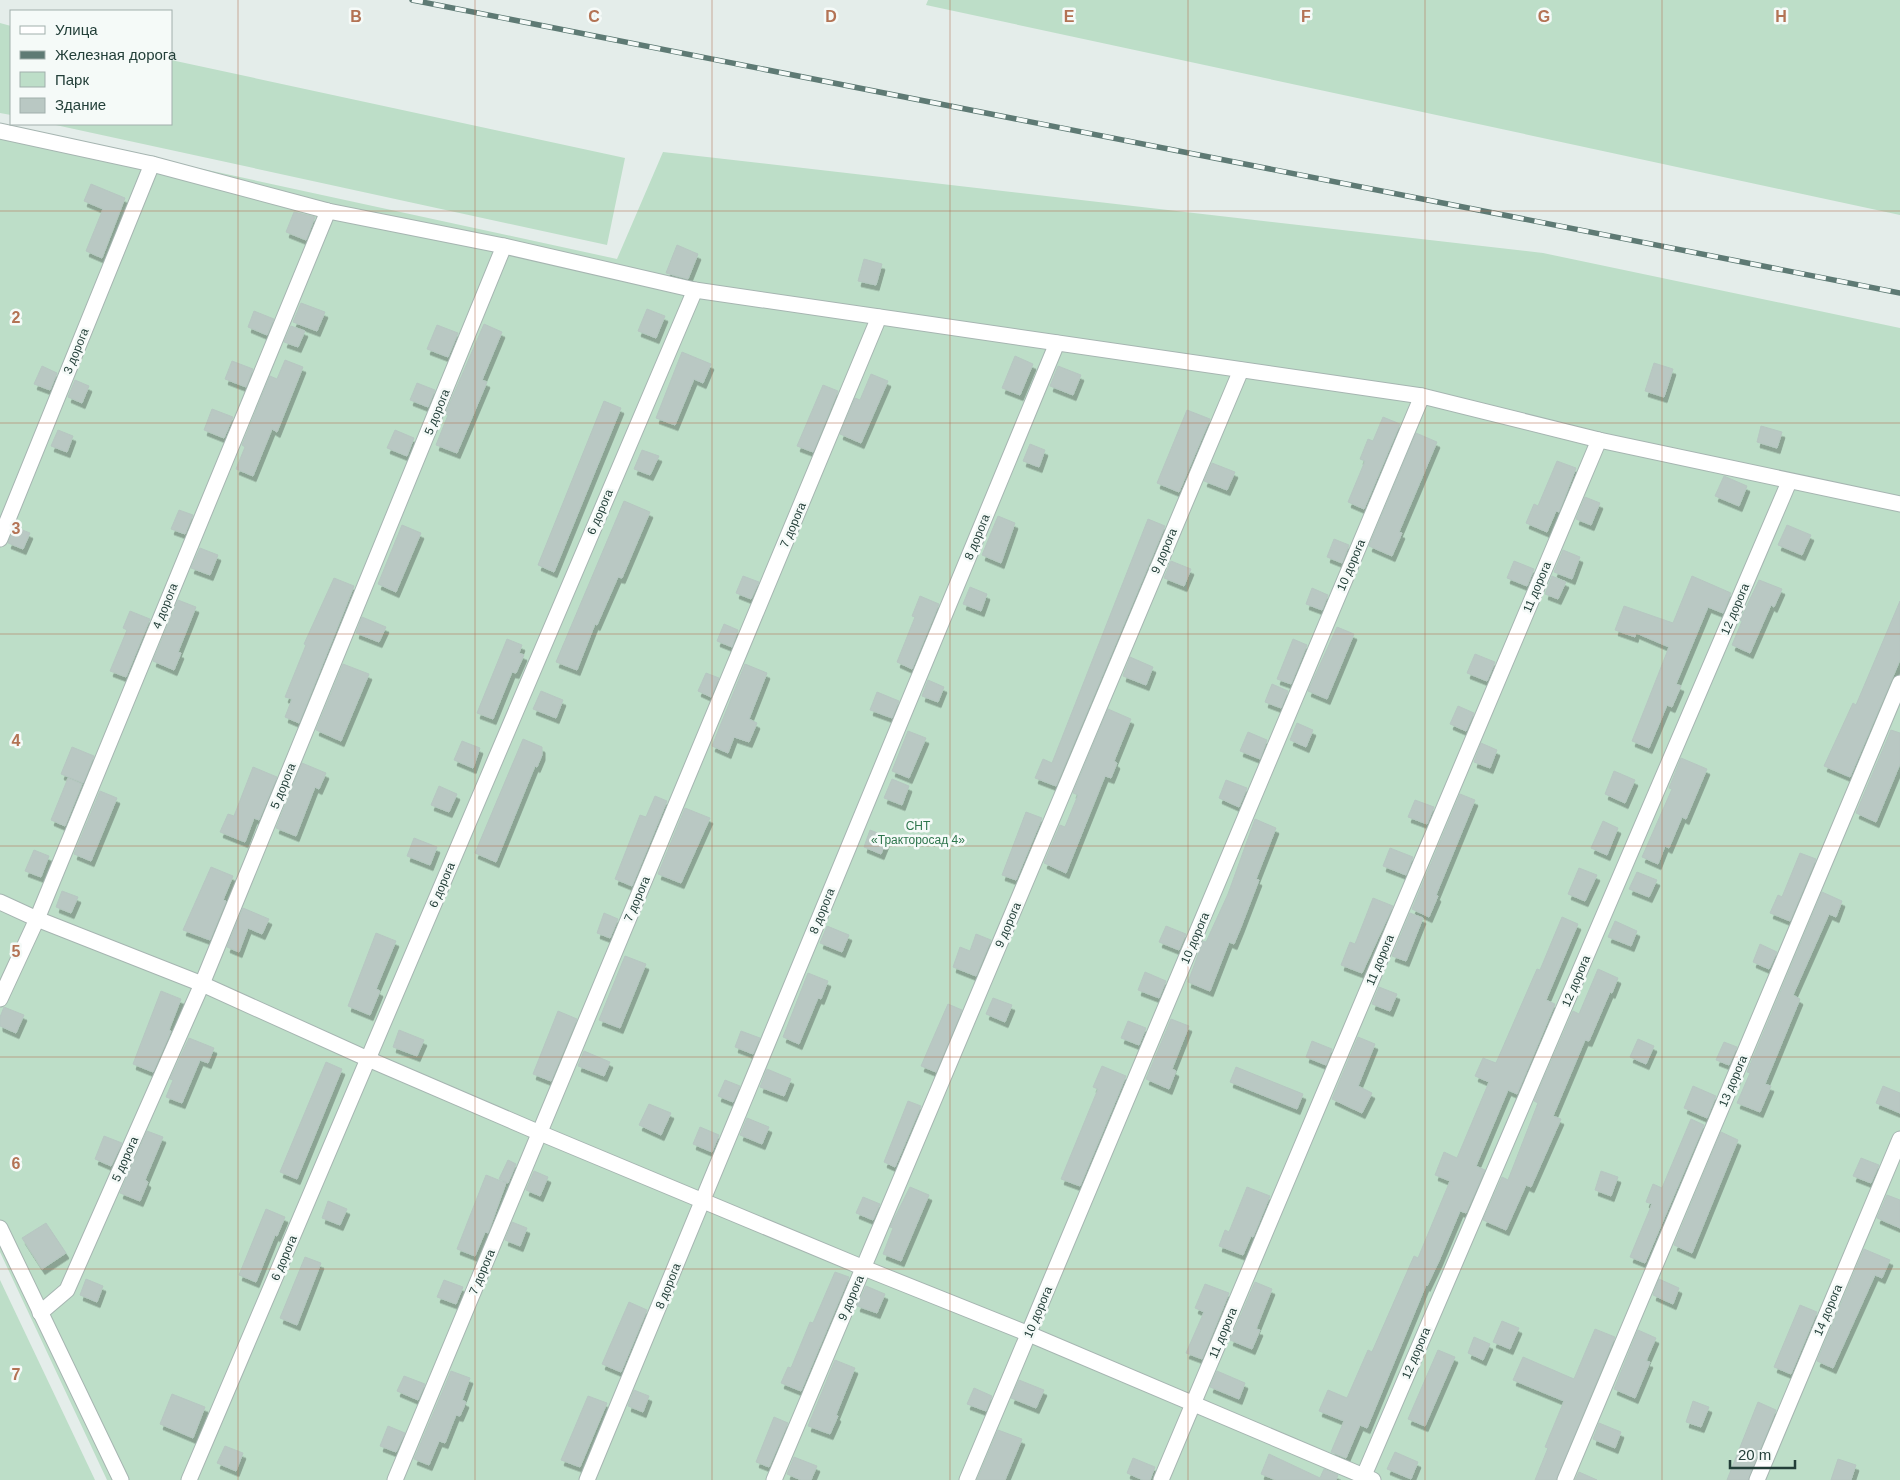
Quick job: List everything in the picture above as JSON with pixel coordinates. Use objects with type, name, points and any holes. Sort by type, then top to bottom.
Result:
[{"type":"street","points":[[0,131],[152,164],[328,211],[504,246],[695,290],[1422,396],[1599,440],[1789,482],[1900,504]]},
{"type":"street","name":"3 дорога","points":[[0,539],[152,164]]},
{"type":"street","name":"4 дорога","points":[[0,1000],[36,919],[328,211]]},
{"type":"street","name":"5 дорога","points":[[40,1313],[67,1290],[202,984],[504,246]]},
{"type":"street","name":"6 дорога","points":[[189,1480],[695,290]]},
{"type":"street","name":"7 дорога","points":[[395,1480],[879,317]]},
{"type":"street","name":"8 дорога","points":[[587,1480],[1057,343]]},
{"type":"street","name":"9 дорога","points":[[774,1480],[1241,370]]},
{"type":"street","name":"10 дорога","points":[[967,1480],[1422,396]]},
{"type":"street","name":"11 дорога","points":[[1161,1480],[1599,440]]},
{"type":"street","name":"12 дорога","points":[[1366,1479],[1789,482]]},
{"type":"street","name":"13 дорога","points":[[1565,1480],[1900,683]]},
{"type":"street","points":[[0,902],[36,919],[202,984],[368,1059],[864,1268],[1029,1334],[1366,1479]]},
{"type":"street","name":"14 дорога","points":[[1757,1480],[1900,1139]]},
{"type":"street","points":[[1,1230],[121,1480]]},
{"type":"green space","points":[[928,0],[1900,0],[1900,215],[926,5]]},
{"type":"green space","points":[[0,23],[10,26],[10,115],[0,113]]},
{"type":"green space","points":[[172,60],[625,158],[607,245],[56,125],[172,125]]},
{"type":"green space","name":"СНТ «Тракторосад 4»","points":[[0,125],[617,259],[663,152],[1543,253],[1900,328],[1900,1480],[107,1480],[0,1252]]},
{"type":"green space","points":[[0,1280],[95,1480],[0,1480]]},
{"type":"building","points":[[91,184],[125,198],[102,258],[86,251],[103,209],[84,201]]},
{"type":"building","points":[[294,212],[315,217],[306,240],[286,232]]},
{"type":"building","points":[[677,245],[698,254],[688,279],[666,273]]},
{"type":"building","points":[[864,259],[882,264],[876,285],[858,281]]},
{"type":"building","points":[[301,303],[325,312],[317,331],[293,322]]},
{"type":"building","points":[[647,309],[665,316],[656,338],[638,331]]},
{"type":"building","points":[[254,311],[274,319],[267,335],[248,327]]},
{"type":"building","points":[[484,324],[502,332],[482,380],[487,382],[457,453],[436,445],[448,415],[445,414]]},
{"type":"building","points":[[437,325],[458,333],[448,357],[427,349]]},
{"type":"building","points":[[291,326],[305,331],[298,347],[284,342]]},
{"type":"building","points":[[682,352],[711,364],[703,383],[694,379],[675,425],[656,418]]},
{"type":"building","points":[[1015,356],[1033,364],[1020,395],[1002,388]]},
{"type":"building","points":[[285,360],[303,367],[277,432],[272,429],[253,476],[236,469],[245,447],[242,445],[270,376],[277,379]]},
{"type":"building","points":[[232,361],[253,369],[246,387],[225,379]]},
{"type":"building","points":[[1654,363],[1673,369],[1664,397],[1645,391]]},
{"type":"building","points":[[42,366],[57,373],[50,390],[34,384]]},
{"type":"building","points":[[1058,366],[1081,375],[1073,395],[1050,386]]},
{"type":"building","points":[[871,374],[888,381],[861,443],[840,434],[855,398],[860,400]]},
{"type":"building","points":[[75,380],[89,386],[82,403],[68,397]]},
{"type":"building","points":[[417,383],[435,390],[428,407],[410,400]]},
{"type":"building","points":[[823,385],[838,391],[813,452],[797,446]]},
{"type":"building","points":[[604,401],[621,408],[554,572],[538,565]]},
{"type":"building","points":[[212,409],[233,417],[224,438],[204,430]]},
{"type":"building","points":[[1187,410],[1210,419],[1179,492],[1157,483]]},
{"type":"building","points":[[1383,417],[1400,424],[1364,509],[1348,502],[1365,461],[1360,459],[1368,439],[1373,441]]},
{"type":"building","points":[[1761,426],[1782,432],[1777,448],[1757,442]]},
{"type":"building","points":[[58,430],[73,436],[67,452],[51,446]]},
{"type":"building","points":[[395,430],[414,438],[407,456],[387,448]]},
{"type":"building","points":[[1416,433],[1437,442],[1399,532],[1402,533],[1392,556],[1369,546]]},
{"type":"building","points":[[1030,444],[1045,450],[1039,467],[1023,461]]},
{"type":"building","points":[[642,450],[659,456],[650,475],[634,469]]},
{"type":"building","points":[[1557,461],[1576,468],[1559,512],[1556,511],[1547,532],[1526,523],[1534,504],[1538,506]]},
{"type":"building","points":[[1212,463],[1235,472],[1227,490],[1204,481]]},
{"type":"building","points":[[1724,476],[1747,486],[1739,506],[1715,496]]},
{"type":"building","points":[[1585,497],[1600,503],[1591,525],[1576,519]]},
{"type":"building","points":[[624,501],[650,512],[622,578],[618,577],[597,625],[595,624],[577,670],[556,662]]},
{"type":"building","points":[[179,510],[193,515],[185,534],[171,529]]},
{"type":"building","points":[[998,516],[1015,523],[1001,563],[982,555]]},
{"type":"building","points":[[1148,519],[1165,526],[1056,786],[1035,778],[1043,759],[1052,763]]},
{"type":"building","points":[[402,525],[421,533],[396,592],[378,584]]},
{"type":"building","points":[[1787,525],[1811,535],[1802,555],[1778,545]]},
{"type":"building","points":[[15,527],[30,533],[23,549],[8,543]]},
{"type":"building","points":[[1334,539],[1349,545],[1342,563],[1327,557]]},
{"type":"building","points":[[200,548],[218,555],[210,575],[191,568]]},
{"type":"building","points":[[1563,550],[1580,557],[1572,579],[1554,572]]},
{"type":"building","points":[[1171,561],[1191,569],[1184,586],[1164,578]]},
{"type":"building","points":[[1514,561],[1534,569],[1527,586],[1507,578]]},
{"type":"building","points":[[743,576],[759,582],[751,599],[736,593]]},
{"type":"building","points":[[1552,576],[1566,582],[1558,599],[1545,594]]},
{"type":"building","points":[[1692,576],[1731,593],[1723,613],[1708,607],[1676,684],[1681,686],[1672,707],[1667,705],[1649,748],[1632,741],[1669,647],[1636,633],[1635,637],[1615,630],[1624,606],[1673,623]]},
{"type":"building","points":[[334,578],[354,586],[299,723],[285,717],[292,699],[285,697],[306,645],[304,644]]},
{"type":"building","points":[[1759,580],[1782,589],[1774,607],[1771,605],[1750,653],[1732,645],[1742,621],[1740,620]]},
{"type":"building","points":[[970,587],[987,594],[981,611],[963,604]]},
{"type":"building","points":[[1312,588],[1328,595],[1322,610],[1306,604]]},
{"type":"building","points":[[920,596],[939,604],[912,669],[897,662],[915,617],[912,616]]},
{"type":"building","points":[[178,600],[196,607],[178,652],[181,653],[174,670],[153,661]]},
{"type":"building","points":[[1900,601],[1900,660],[1850,777],[1824,766],[1853,703],[1856,705]]},
{"type":"building","points":[[130,611],[150,619],[126,677],[110,671],[127,630],[123,628]]},
{"type":"building","points":[[362,617],[386,627],[379,642],[356,633]]},
{"type":"building","points":[[724,624],[738,630],[732,647],[717,641]]},
{"type":"building","points":[[1337,627],[1354,634],[1327,699],[1308,691]]},
{"type":"building","points":[[507,639],[522,645],[519,653],[524,655],[516,673],[512,672],[493,719],[477,713]]},
{"type":"building","points":[[1293,639],[1307,645],[1291,684],[1277,679]]},
{"type":"building","points":[[1475,654],[1495,662],[1487,681],[1467,673]]},
{"type":"building","points":[[1130,657],[1153,667],[1146,685],[1123,676]]},
{"type":"building","points":[[343,664],[369,674],[341,741],[316,730]]},
{"type":"building","points":[[745,664],[767,673],[749,719],[757,723],[749,742],[734,737],[728,753],[712,746]]},
{"type":"building","points":[[706,673],[719,678],[711,697],[698,691]]},
{"type":"building","points":[[928,680],[944,687],[938,702],[922,696]]},
{"type":"building","points":[[1272,684],[1288,691],[1281,708],[1265,702]]},
{"type":"building","points":[[541,691],[563,700],[556,718],[533,709]]},
{"type":"building","points":[[877,692],[899,701],[892,718],[870,710]]},
{"type":"building","points":[[1458,706],[1474,713],[1466,731],[1450,724]]},
{"type":"building","points":[[1108,709],[1131,719],[1114,761],[1117,763],[1111,778],[1105,776],[1066,873],[1044,863],[1060,825],[1065,827],[1078,795],[1073,793]]},
{"type":"building","points":[[1297,723],[1313,730],[1306,747],[1290,740]]},
{"type":"building","points":[[1891,730],[1900,733],[1900,764],[1876,822],[1856,813]]},
{"type":"building","points":[[908,731],[926,738],[909,778],[892,771]]},
{"type":"building","points":[[1248,732],[1267,740],[1260,759],[1240,751]]},
{"type":"building","points":[[523,739],[542,747],[542,755],[537,767],[535,766],[496,862],[475,853]]},
{"type":"building","points":[[462,741],[480,748],[473,768],[454,760]]},
{"type":"building","points":[[1481,743],[1497,750],[1490,768],[1474,762]]},
{"type":"building","points":[[72,747],[94,756],[83,783],[61,774]]},
{"type":"building","points":[[1681,758],[1707,769],[1686,819],[1682,817],[1669,848],[1665,846],[1658,864],[1642,857],[1672,789],[1669,788]]},
{"type":"building","points":[[302,763],[326,773],[319,789],[315,787],[296,836],[276,828]]},
{"type":"building","points":[[253,767],[277,777],[259,820],[254,818],[245,842],[220,832],[228,814],[234,816]]},
{"type":"building","points":[[1614,771],[1635,780],[1625,803],[1605,794]]},
{"type":"building","points":[[68,778],[82,784],[65,826],[51,820]]},
{"type":"building","points":[[892,779],[909,786],[902,805],[884,798]]},
{"type":"building","points":[[1226,780],[1247,788],[1239,807],[1219,798]]},
{"type":"building","points":[[439,786],[457,794],[449,812],[431,805]]},
{"type":"building","points":[[100,791],[117,798],[91,861],[74,854]]},
{"type":"building","points":[[1460,794],[1475,800],[1436,895],[1438,896],[1429,917],[1412,909]]},
{"type":"building","points":[[655,796],[667,801],[632,886],[615,879],[640,815],[646,817]]},
{"type":"building","points":[[1415,800],[1434,807],[1427,824],[1408,817]]},
{"type":"building","points":[[685,808],[710,818],[681,883],[658,874]]},
{"type":"building","points":[[1026,812],[1042,818],[1016,880],[1002,875]]},
{"type":"building","points":[[1255,819],[1276,828],[1256,879],[1259,880],[1241,927],[1234,944],[1229,942],[1210,991],[1188,982],[1203,941],[1206,942],[1228,894]]},
{"type":"building","points":[[1603,821],[1618,828],[1607,855],[1591,848]]},
{"type":"building","points":[[870,830],[888,837],[881,854],[864,847]]},
{"type":"building","points":[[414,838],[437,847],[430,865],[407,856]]},
{"type":"building","points":[[1390,848],[1413,857],[1406,875],[1383,866]]},
{"type":"building","points":[[34,850],[49,856],[41,877],[25,871]]},
{"type":"building","points":[[1800,853],[1816,859],[1790,921],[1770,913],[1778,895],[1782,897]]},
{"type":"building","points":[[211,867],[233,876],[223,900],[226,901],[210,940],[183,930]]},
{"type":"building","points":[[1579,868],[1597,875],[1585,901],[1568,894]]},
{"type":"building","points":[[1637,872],[1657,880],[1649,897],[1629,889]]},
{"type":"building","points":[[62,891],[78,897],[71,913],[56,907]]},
{"type":"building","points":[[1822,892],[1842,901],[1836,917],[1829,914],[1793,995],[1800,999],[1765,1084],[1771,1086],[1760,1112],[1737,1103],[1750,1073],[1747,1072]]},
{"type":"building","points":[[1373,898],[1393,906],[1362,973],[1341,965],[1350,942],[1355,944]]},
{"type":"building","points":[[243,908],[269,919],[262,934],[248,928],[239,952],[227,947]]},
{"type":"building","points":[[604,913],[618,919],[610,938],[597,933]]},
{"type":"building","points":[[1410,913],[1423,918],[1406,961],[1392,956]]},
{"type":"building","points":[[1562,917],[1578,924],[1546,1000],[1555,1004],[1517,1094],[1508,1090],[1476,1166],[1485,1170],[1466,1213],[1460,1211],[1439,1261],[1426,1285],[1367,1428],[1360,1425],[1346,1458],[1331,1452],[1344,1421],[1319,1411],[1328,1390],[1347,1398],[1368,1350],[1372,1352],[1414,1256],[1418,1258],[1450,1181],[1435,1175],[1444,1152],[1457,1158],[1489,1082],[1475,1076],[1483,1058],[1496,1063],[1537,969],[1540,970]]},
{"type":"building","points":[[1615,921],[1637,931],[1631,946],[1608,937]]},
{"type":"building","points":[[827,926],[849,935],[842,952],[820,943]]},
{"type":"building","points":[[1166,926],[1186,934],[1179,950],[1159,942]]},
{"type":"building","points":[[376,933],[396,941],[376,989],[380,991],[370,1015],[348,1006]]},
{"type":"building","points":[[976,934],[991,940],[976,976],[953,967],[960,947],[970,951]]},
{"type":"building","points":[[1760,944],[1777,952],[1769,969],[1753,962]]},
{"type":"building","points":[[625,956],[646,964],[620,1028],[599,1020]]},
{"type":"building","points":[[1598,969],[1618,978],[1589,1041],[1585,1040],[1553,1116],[1561,1119],[1531,1187],[1526,1185],[1506,1230],[1483,1220],[1502,1177],[1508,1180],[1538,1103],[1534,1101],[1573,1011],[1579,1014]]},
{"type":"building","points":[[1145,972],[1166,981],[1159,998],[1138,990]]},
{"type":"building","points":[[808,973],[828,981],[821,999],[818,998],[799,1044],[783,1037]]},
{"type":"building","points":[[1379,987],[1397,994],[1390,1011],[1372,1004]]},
{"type":"building","points":[[161,991],[181,999],[169,1030],[171,1031],[153,1072],[133,1064]]},
{"type":"building","points":[[993,998],[1012,1005],[1005,1022],[986,1014]]},
{"type":"building","points":[[948,1004],[962,1010],[936,1072],[921,1066]]},
{"type":"building","points":[[4,1007],[24,1015],[16,1033],[0,1026],[0,1017]]},
{"type":"building","points":[[558,1011],[577,1019],[551,1081],[533,1074]]},
{"type":"building","points":[[1171,1019],[1189,1026],[1172,1069],[1176,1071],[1169,1089],[1146,1079]]},
{"type":"building","points":[[1128,1021],[1146,1028],[1139,1045],[1121,1038]]},
{"type":"building","points":[[399,1030],[424,1040],[417,1056],[393,1047]]},
{"type":"building","points":[[741,1031],[760,1038],[753,1054],[735,1047]]},
{"type":"building","points":[[1358,1037],[1375,1044],[1358,1086],[1372,1093],[1362,1113],[1332,1099]]},
{"type":"building","points":[[189,1038],[214,1048],[208,1063],[200,1060],[182,1103],[166,1097],[173,1080],[170,1079]]},
{"type":"building","points":[[1638,1039],[1654,1046],[1646,1064],[1630,1057]]},
{"type":"building","points":[[1312,1041],[1332,1049],[1326,1065],[1306,1057]]},
{"type":"building","points":[[1724,1042],[1737,1047],[1729,1065],[1716,1060]]},
{"type":"building","points":[[584,1051],[610,1062],[604,1076],[578,1066]]},
{"type":"building","points":[[326,1062],[342,1069],[297,1179],[280,1172]]},
{"type":"building","points":[[1102,1066],[1126,1076],[1080,1186],[1061,1179],[1098,1089],[1093,1087]]},
{"type":"building","points":[[1236,1067],[1303,1094],[1297,1109],[1230,1082]]},
{"type":"building","points":[[767,1069],[791,1079],[784,1096],[760,1087]]},
{"type":"building","points":[[725,1080],[740,1086],[733,1102],[718,1096]]},
{"type":"building","points":[[1693,1086],[1716,1096],[1707,1118],[1684,1108]]},
{"type":"building","points":[[1883,1086],[1900,1093],[1900,1113],[1876,1103]]},
{"type":"building","points":[[908,1101],[921,1106],[895,1167],[884,1162]]},
{"type":"building","points":[[649,1104],[671,1113],[661,1135],[639,1125]]},
{"type":"building","points":[[747,1118],[769,1127],[762,1144],[740,1135]]},
{"type":"building","points":[[1691,1119],[1704,1125],[1645,1263],[1630,1257],[1652,1204],[1646,1202],[1653,1184],[1662,1188]]},
{"type":"building","points":[[700,1127],[719,1135],[712,1152],[693,1144]]},
{"type":"building","points":[[147,1131],[163,1137],[145,1180],[148,1182],[140,1201],[120,1193]]},
{"type":"building","points":[[1721,1132],[1738,1140],[1692,1253],[1674,1245]]},
{"type":"building","points":[[104,1136],[122,1143],[111,1166],[95,1159]]},
{"type":"building","points":[[1861,1158],[1879,1165],[1871,1183],[1853,1176]]},
{"type":"building","points":[[508,1160],[516,1164],[508,1183],[499,1179]]},
{"type":"building","points":[[534,1171],[548,1177],[540,1196],[526,1190]]},
{"type":"building","points":[[1601,1171],[1618,1177],[1611,1196],[1595,1190]]},
{"type":"building","points":[[486,1175],[506,1183],[488,1233],[485,1232],[475,1256],[457,1249]]},
{"type":"building","points":[[910,1187],[929,1195],[901,1261],[883,1254],[893,1228],[890,1227]]},
{"type":"building","points":[[1247,1187],[1270,1196],[1253,1237],[1251,1236],[1243,1255],[1219,1246],[1225,1230],[1229,1232]]},
{"type":"building","points":[[1887,1195],[1900,1200],[1900,1228],[1877,1218]]},
{"type":"building","points":[[863,1197],[880,1204],[873,1220],[856,1213]]},
{"type":"building","points":[[328,1201],[347,1209],[340,1225],[322,1218]]},
{"type":"building","points":[[266,1209],[285,1217],[277,1236],[275,1235],[256,1282],[239,1275]]},
{"type":"building","points":[[512,1222],[527,1228],[520,1246],[505,1240]]},
{"type":"building","points":[[46,1223],[66,1253],[42,1269],[22,1238]]},
{"type":"building","points":[[1864,1249],[1890,1260],[1882,1278],[1875,1275],[1833,1368],[1817,1361]]},
{"type":"building","points":[[305,1257],[321,1263],[297,1325],[280,1318]]},
{"type":"building","points":[[835,1272],[849,1277],[801,1391],[781,1383],[788,1367],[791,1368],[810,1322],[813,1323]]},
{"type":"building","points":[[86,1279],[103,1286],[97,1302],[80,1295]]},
{"type":"building","points":[[1659,1279],[1679,1288],[1673,1304],[1653,1295]]},
{"type":"building","points":[[444,1280],[463,1287],[456,1304],[437,1297]]},
{"type":"building","points":[[1255,1282],[1272,1289],[1256,1329],[1260,1330],[1252,1349],[1230,1340]]},
{"type":"building","points":[[1205,1284],[1229,1293],[1202,1359],[1186,1353],[1204,1312],[1195,1308]]},
{"type":"building","points":[[866,1286],[885,1294],[877,1313],[857,1306]]},
{"type":"building","points":[[629,1302],[647,1310],[621,1372],[602,1364]]},
{"type":"building","points":[[1800,1305],[1817,1312],[1791,1374],[1774,1367]]},
{"type":"building","points":[[1502,1321],[1519,1328],[1510,1349],[1493,1342]]},
{"type":"building","points":[[1595,1329],[1615,1337],[1556,1480],[1535,1480],[1548,1448],[1545,1447],[1564,1401],[1513,1380],[1523,1357],[1574,1379]]},
{"type":"building","points":[[1638,1330],[1656,1338],[1646,1361],[1650,1362],[1635,1398],[1614,1389]]},
{"type":"building","points":[[1474,1337],[1490,1344],[1483,1360],[1468,1353]]},
{"type":"building","points":[[1438,1350],[1455,1357],[1425,1426],[1408,1419]]},
{"type":"building","points":[[835,1360],[855,1368],[830,1434],[808,1426]]},
{"type":"building","points":[[451,1371],[470,1378],[462,1400],[466,1402],[460,1416],[456,1415],[445,1443],[439,1441],[429,1465],[414,1459]]},
{"type":"building","points":[[1217,1371],[1245,1383],[1239,1399],[1210,1387]]},
{"type":"building","points":[[404,1376],[425,1384],[418,1400],[397,1391]]},
{"type":"building","points":[[1019,1380],[1044,1390],[1036,1408],[1011,1398]]},
{"type":"building","points":[[974,1388],[992,1396],[986,1411],[967,1404]]},
{"type":"building","points":[[634,1390],[649,1396],[643,1412],[628,1406]]},
{"type":"building","points":[[172,1394],[205,1407],[193,1438],[160,1424]]},
{"type":"building","points":[[588,1396],[607,1403],[580,1467],[561,1460]]},
{"type":"building","points":[[1693,1401],[1709,1407],[1701,1427],[1686,1422]]},
{"type":"building","points":[[1758,1402],[1776,1410],[1748,1480],[1727,1480]]},
{"type":"building","points":[[774,1417],[788,1423],[769,1467],[756,1462]]},
{"type":"building","points":[[1599,1423],[1621,1432],[1615,1448],[1593,1439]]},
{"type":"building","points":[[388,1426],[405,1433],[396,1452],[380,1446]]},
{"type":"building","points":[[998,1430],[1022,1439],[1005,1480],[977,1480]]},
{"type":"building","points":[[225,1446],[243,1453],[236,1471],[217,1463]]},
{"type":"building","points":[[1395,1452],[1418,1462],[1411,1479],[1387,1469]]},
{"type":"building","points":[[1269,1454],[1320,1478],[1324,1469],[1338,1475],[1336,1480],[1276,1480],[1261,1474]]},
{"type":"building","points":[[794,1457],[817,1466],[811,1480],[801,1480],[787,1474]]},
{"type":"building","points":[[1133,1458],[1155,1467],[1150,1480],[1143,1480],[1127,1473]]},
{"type":"building","points":[[1838,1459],[1856,1465],[1851,1480],[1831,1480]]},
{"type":"building","points":[[1579,1472],[1597,1480],[1575,1480]]},
{"type":"railway","points":[[412,0],[1900,293]]}]
